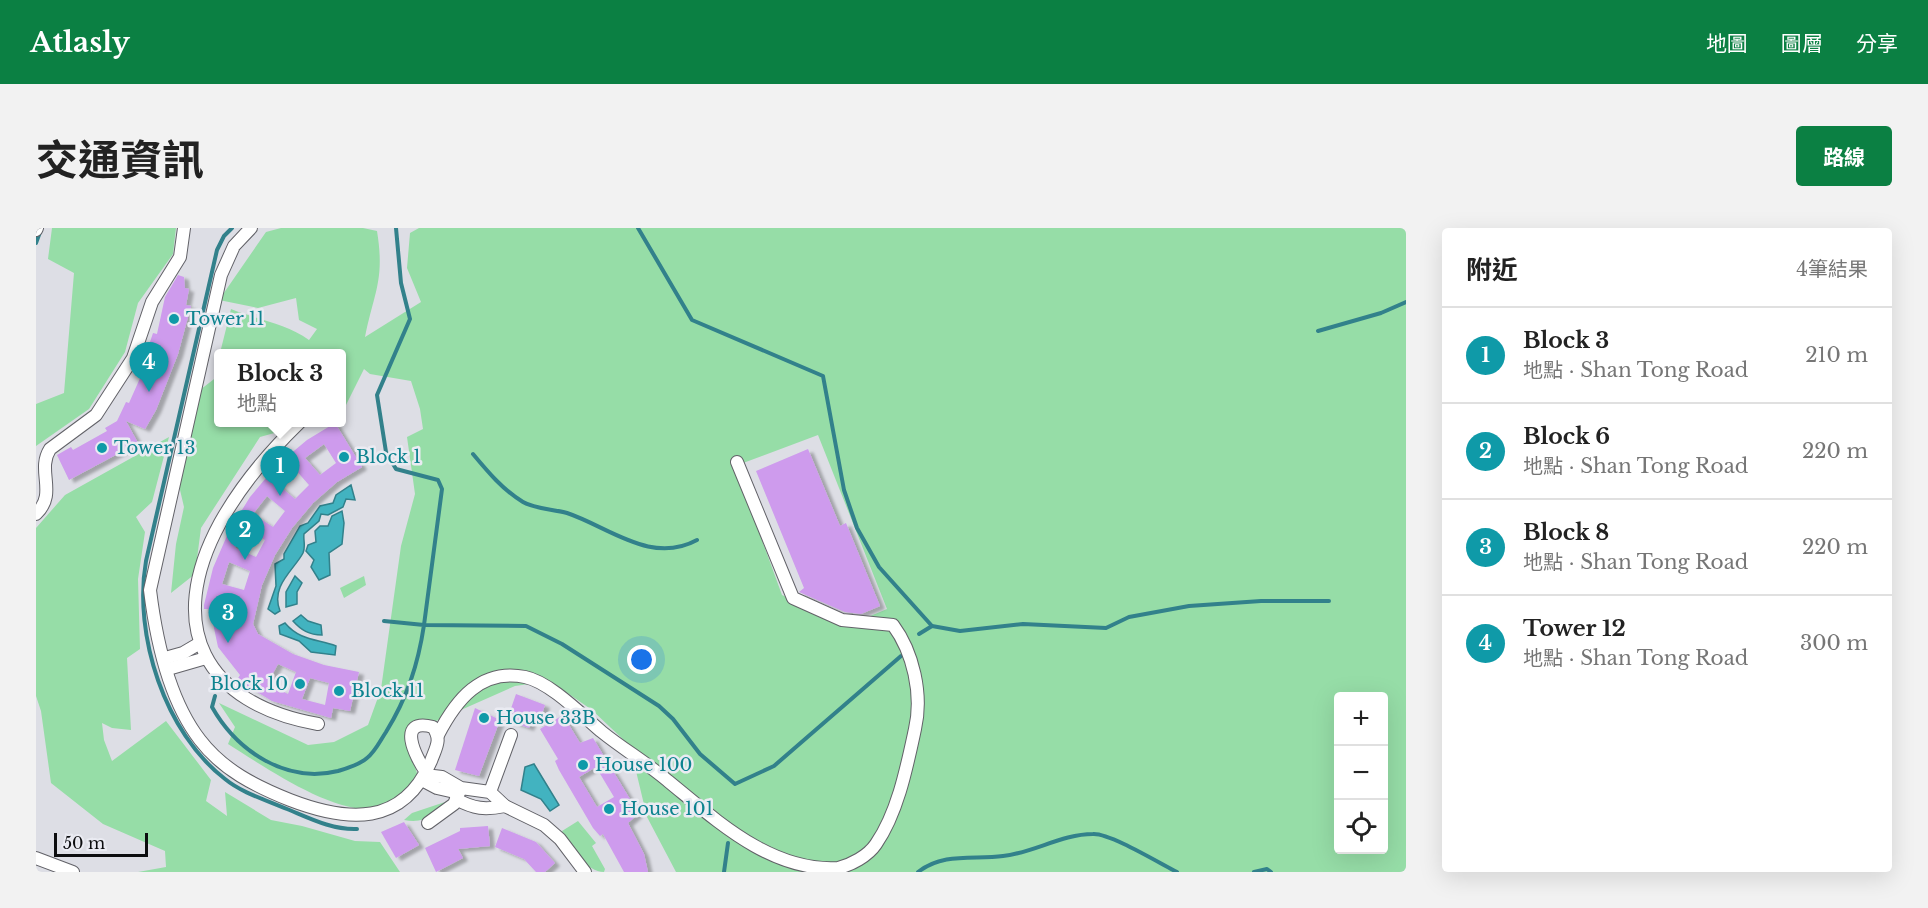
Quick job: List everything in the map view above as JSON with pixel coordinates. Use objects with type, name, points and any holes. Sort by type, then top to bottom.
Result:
[{"type":"street","points":[[36,514],[47,499],[48,490],[43,472],[45,456],[50,449],[96,415],[133,358],[152,302],[180,257],[184,228]]},
{"type":"street","points":[[252,228],[234,246],[221,275],[150,590],[154,620],[166,664],[183,711],[200,740],[222,764],[263,789],[320,811],[357,816],[376,813],[413,793],[424,776],[438,744],[438,735],[460,698],[478,684],[497,676],[526,677],[561,697],[734,836],[775,864],[791,870],[830,870],[850,865],[875,846],[897,796],[916,724],[914,671],[906,641],[893,625],[842,620],[793,598],[737,462]]},
{"type":"street","points":[[296,427],[256,470],[219,525],[201,574],[196,622],[206,658],[227,687],[270,712],[318,724]]},
{"type":"street","points":[[166,664],[200,643]]},
{"type":"street","points":[[166,664],[206,658]]},
{"type":"street","points":[[438,735],[433,727],[426,725],[412,733],[413,752],[424,776],[437,788],[458,793],[490,792],[505,806],[543,825],[560,839],[585,872]]},
{"type":"street","points":[[490,792],[511,735]]},
{"type":"street","points":[[458,793],[473,808],[490,810],[505,806]]},
{"type":"street","points":[[428,824],[441,816],[458,793]]},
{"type":"street","points":[[36,858],[73,872]]},
{"type":"green space","points":[[52,228],[176,228],[173,254],[138,303],[125,352],[89,409],[36,446],[36,404],[64,393],[74,273],[48,259]]},
{"type":"green space","points":[[281,228],[363,228],[377,231],[379,274],[365,337],[421,302],[407,268],[410,233],[419,228],[1406,228],[1406,872],[676,872],[647,817],[630,746],[592,710],[550,681],[515,686],[436,721],[417,722],[409,749],[418,776],[398,797],[385,805],[370,809],[353,808],[335,803],[296,786],[228,744],[235,727],[219,703],[308,745],[334,742],[368,725],[381,689],[401,546],[415,494],[407,437],[423,429],[420,409],[411,381],[370,374],[364,369],[346,405],[346,349],[221,349],[231,309],[281,326],[309,340],[317,329],[299,320],[296,298],[258,308],[219,300],[266,232]],"holes":[[[818,435],[887,609],[856,622],[782,595],[735,466]]]},
{"type":"green space","points":[[214,379],[214,427],[278,427],[278,432],[260,437],[201,528],[195,574],[171,593],[176,544],[184,507],[173,460],[187,400]]},
{"type":"green space","points":[[169,437],[152,502],[136,517],[145,532],[138,579],[140,649],[127,658],[131,730],[112,728],[102,723],[104,740],[112,761],[166,721],[211,780],[206,801],[227,816],[225,792],[271,820],[355,841],[380,842],[400,872],[138,872],[166,867],[165,851],[103,824],[51,783],[41,711],[36,696],[36,528],[65,495]]},
{"type":"green space","points":[[364,576],[366,585],[344,598],[340,588]]},
{"type":"green space","points":[[451,800],[435,814],[424,819],[404,820],[412,813]]},
{"type":"green space","points":[[578,821],[596,843],[592,846],[605,869],[604,872],[585,864],[565,838],[562,831]]},
{"type":"water","points":[[351,485],[355,500],[346,499],[343,507],[328,515],[321,514],[319,521],[304,534],[303,553],[284,579],[278,594],[280,611],[275,614],[268,609],[276,586],[275,564],[284,559],[284,554],[300,526],[308,523],[320,506],[333,503],[336,495]]},
{"type":"water","points":[[342,511],[344,523],[342,544],[329,553],[330,575],[319,580],[311,567],[314,560],[306,551],[308,545],[316,542],[315,531],[320,526],[328,526],[332,516]]},
{"type":"water","points":[[295,576],[302,583],[297,592],[297,604],[286,607],[286,592]]},
{"type":"water","points":[[301,615],[308,621],[321,625],[322,635],[309,633],[293,621]]},
{"type":"water","points":[[285,623],[303,636],[336,646],[335,655],[311,652],[299,641],[280,634],[279,626]]},
{"type":"water","points":[[534,764],[559,805],[550,811],[541,799],[521,790],[525,767]]},
{"type":"building","points":[[178,275],[184,277],[185,288],[189,289],[186,305],[191,306],[178,354],[156,410],[145,429],[126,421],[138,443],[69,480],[57,455],[71,447],[73,450],[107,431],[105,428],[117,421],[126,402],[129,403],[145,367],[142,366],[153,333],[157,334],[165,297]]},
{"type":"building","points":[[328,427],[337,427],[362,467],[337,482],[313,503],[292,528],[275,555],[262,585],[253,624],[258,634],[293,654],[324,665],[359,672],[350,711],[333,708],[331,718],[272,701],[237,680],[240,675],[218,647],[210,609],[204,609],[213,568],[229,531],[250,497],[276,466],[307,440]],"holes":[[[324,444],[336,463],[320,475],[305,458]],[[294,468],[309,485],[295,499],[277,484]],[[267,496],[285,511],[273,527],[253,514]],[[246,528],[265,540],[256,557],[235,548]],[[229,562],[250,571],[244,590],[222,584]],[[278,664],[296,672],[288,694],[267,684]],[[310,678],[329,683],[325,705],[302,699]]]},
{"type":"building","points":[[808,449],[840,526],[846,523],[880,606],[861,614],[845,612],[799,592],[804,588],[756,471]]},
{"type":"building","points":[[516,694],[545,705],[538,725],[533,717],[529,728],[507,720]]},
{"type":"building","points":[[475,708],[500,720],[479,776],[455,770]]},
{"type":"building","points":[[563,715],[580,743],[593,738],[638,814],[628,823],[644,854],[648,872],[624,872],[603,834],[600,836],[593,828],[559,770],[555,761],[558,759],[540,729]],"holes":[[[596,767],[614,797],[597,807],[579,777]]]},
{"type":"building","points":[[404,822],[419,845],[396,858],[381,832]]},
{"type":"building","points":[[488,826],[490,846],[458,849],[463,858],[436,872],[425,848],[460,831],[460,828]]},
{"type":"building","points":[[502,828],[536,842],[555,863],[545,872],[536,872],[524,859],[495,847]]},
{"type":"waterway","points":[[232,228],[224,236],[217,250],[146,561],[143,590],[144,620],[149,650],[170,709],[186,736],[204,759],[225,779],[247,792],[312,820],[339,828],[357,829]]},
{"type":"waterway","points":[[396,228],[401,283],[410,319],[377,395],[386,452],[396,469],[438,480],[442,489],[424,625],[526,626],[562,644],[659,706],[673,719],[700,754],[735,784],[774,766],[901,656]]},
{"type":"waterway","points":[[638,228],[692,320],[823,376],[844,490],[857,528],[879,567],[932,626],[960,631],[1023,624],[1106,628],[1129,617],[1189,606],[1261,601],[1329,601]]},
{"type":"waterway","points":[[36,243],[40,232]]},
{"type":"waterway","points":[[1318,331],[1381,313],[1406,302]]},
{"type":"waterway","points":[[473,454],[502,486],[528,504],[567,513],[630,541],[647,546],[680,547],[697,540]]},
{"type":"waterway","points":[[215,696],[212,707],[222,723],[249,750],[265,760],[300,773],[319,774],[338,771],[357,764],[372,753],[400,707],[411,681],[422,640],[424,625],[384,621]]},
{"type":"waterway","points":[[919,634],[932,626]]},
{"type":"waterway","points":[[918,872],[949,859],[1014,854],[1070,837],[1093,834],[1111,838],[1177,872]]},
{"type":"waterway","points":[[724,872],[728,843]]},
{"type":"waterway","points":[[1254,872],[1267,869],[1271,872]]},
{"type":"place","name":"Tower 11","points":[[174,319]]},
{"type":"place","name":"Tower 12","points":[[149,392]]},
{"type":"place","name":"Tower 13","points":[[102,448]]},
{"type":"place","name":"Block 1","points":[[344,457]]},
{"type":"place","name":"Block 3","points":[[280,496]]},
{"type":"place","name":"Block 6","points":[[245,560]]},
{"type":"place","name":"Block 8","points":[[228,643]]},
{"type":"place","name":"Block 10","points":[[300,684]]},
{"type":"place","name":"Block 11","points":[[339,691]]},
{"type":"place","name":"House 33B","points":[[484,718]]},
{"type":"place","name":"House 100","points":[[583,765]]},
{"type":"place","name":"House 101","points":[[609,809]]}]
